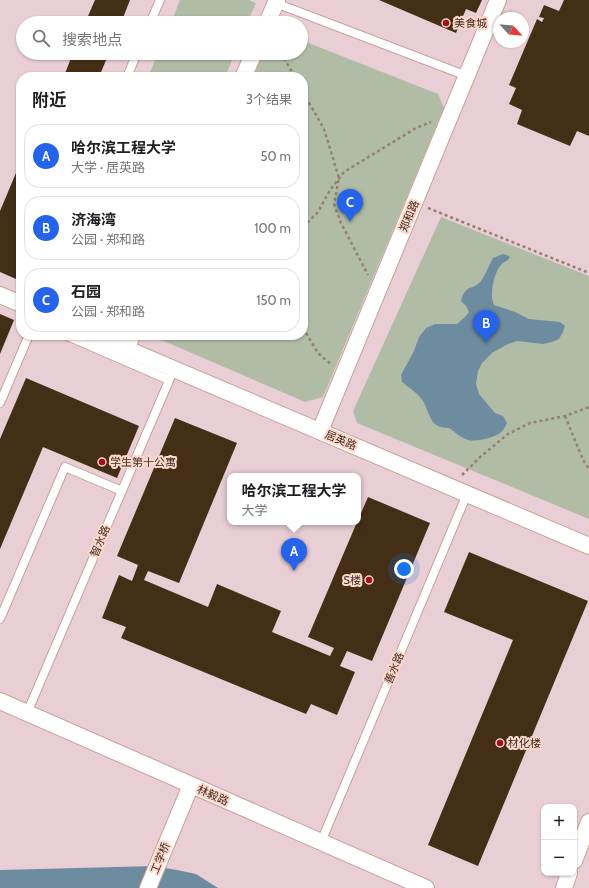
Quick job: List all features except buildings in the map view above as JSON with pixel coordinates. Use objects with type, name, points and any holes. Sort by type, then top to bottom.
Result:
[{"type":"street","name":"郑和路","points":[[320,431],[498,0]]},
{"type":"street","points":[[269,16],[274,1]]},
{"type":"street","points":[[245,72],[251,60]]},
{"type":"street","points":[[0,295],[16,302]]},
{"type":"street","name":"居英路","points":[[119,340],[129,342],[171,374],[320,431],[589,546]]},
{"type":"street","name":"林毅路","points":[[0,701],[426,888]]},
{"type":"street","name":"工学桥","points":[[148,888],[191,785]]},
{"type":"street","points":[[577,853],[589,822]]},
{"type":"street","points":[[564,888],[569,876]]},
{"type":"lane","points":[[153,16],[160,0]]},
{"type":"lane","points":[[274,1],[467,76]]},
{"type":"lane","points":[[129,72],[134,60]]},
{"type":"lane","points":[[0,403],[27,340]]},
{"type":"lane","points":[[79,340],[171,374]]},
{"type":"lane","name":"智水路","points":[[27,713],[171,374]]},
{"type":"lane","points":[[0,619],[65,467],[122,491]]},
{"type":"lane","name":"善水路","points":[[321,842],[467,494]]},
{"type":"path","points":[[285,60],[292,72]]},
{"type":"path","points":[[308,101],[324,129],[339,178],[334,204],[341,223],[377,293]]},
{"type":"path","points":[[308,222],[318,212],[330,190],[344,172],[416,128],[432,121],[449,120]]},
{"type":"path","points":[[414,203],[589,273]]},
{"type":"path","points":[[308,336],[318,353],[329,364],[344,372]]},
{"type":"path","points":[[450,486],[480,457],[508,434],[530,423],[565,416],[589,406]]},
{"type":"path","points":[[565,416],[583,460],[589,469]]},
{"type":"shaded area","points":[[0,0],[589,0],[589,888],[218,888],[196,874],[154,866],[0,870]]},
{"type":"green space","points":[[180,0],[249,0],[256,3],[250,16],[174,16]]},
{"type":"green space","points":[[308,43],[438,94],[444,108],[323,397],[305,402],[161,340],[308,340],[308,72],[255,72],[260,60],[308,60]]},
{"type":"green space","points":[[155,60],[232,60],[227,72],[150,72]]},
{"type":"green space","points":[[441,217],[589,276],[589,519],[357,423],[353,411]]},
{"type":"water","points":[[503,254],[510,257],[498,268],[494,278],[492,296],[494,305],[515,312],[529,319],[560,322],[565,326],[559,339],[543,344],[517,341],[492,353],[482,363],[478,371],[476,384],[479,394],[495,413],[503,416],[507,423],[504,429],[497,435],[480,440],[468,440],[449,428],[438,426],[434,423],[429,416],[421,398],[402,382],[401,375],[414,351],[419,337],[426,328],[435,324],[457,324],[465,317],[469,312],[461,301],[463,295],[467,289],[475,286],[481,281],[493,258]]},
{"type":"water","points":[[154,866],[196,874],[218,888],[0,888],[0,870]]},
{"type":"place","name":"美食城","points":[[446,23]]},
{"type":"place","name":"石园","points":[[350,222]]},
{"type":"place","name":"济海湾","points":[[486,343]]},
{"type":"place","name":"学生第十公寓","points":[[102,462]]},
{"type":"place","name":"哈尔滨工程大学","points":[[294,571]]},
{"type":"place","name":"S楼","points":[[369,580]]},
{"type":"place","name":"材化楼","points":[[500,743]]}]
